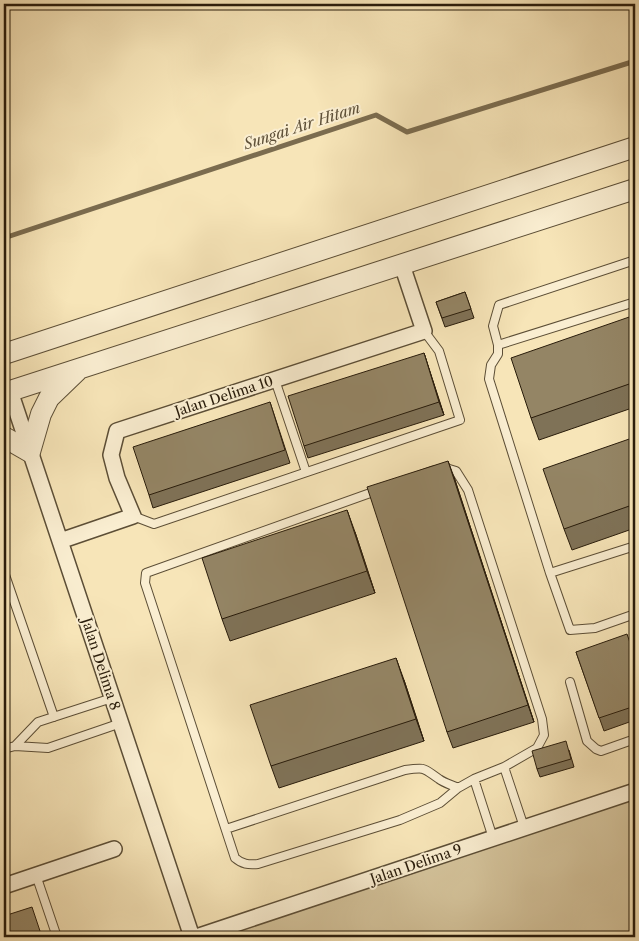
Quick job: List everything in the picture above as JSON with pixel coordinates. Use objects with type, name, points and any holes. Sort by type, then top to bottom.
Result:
[{"type":"street","points":[[4,354],[635,147]]},
{"type":"street","points":[[7,392],[635,189]]},
{"type":"street","points":[[402,265],[424,331]]},
{"type":"street","name":"Jalan Delima 10","points":[[133,516],[111,455],[117,431],[424,331]]},
{"type":"street","points":[[4,437],[30,452],[41,414],[48,398],[80,368]]},
{"type":"street","name":"Jalan Delima 8","points":[[7,392],[30,452],[192,937]]},
{"type":"street","points":[[60,541],[133,516]]},
{"type":"street","name":"Jalan Delima 9","points":[[196,937],[635,791]]},
{"type":"street","points":[[4,886],[114,849]]},
{"type":"lane","points":[[635,260],[499,305],[493,326],[498,345],[498,354],[491,365],[489,379],[550,573],[570,630],[595,628],[635,614]]},
{"type":"lane","points":[[498,345],[635,302]]},
{"type":"lane","points":[[133,516],[154,524],[460,420],[439,351],[424,331]]},
{"type":"lane","points":[[275,380],[306,472]]},
{"type":"lane","points":[[446,468],[456,471],[468,490],[542,720],[544,735],[537,748],[504,767],[474,779],[458,788],[440,803],[400,820],[258,864],[248,865],[240,862],[235,858],[145,584],[146,573],[432,471],[446,468]]},
{"type":"lane","points":[[550,573],[635,546]]},
{"type":"lane","points":[[4,572],[54,717]]},
{"type":"lane","points":[[570,682],[588,741],[592,747],[601,751],[635,739]]},
{"type":"lane","points":[[15,746],[38,722],[112,698]]},
{"type":"lane","points":[[4,749],[15,746],[48,748],[121,724]]},
{"type":"lane","points":[[504,767],[524,828]]},
{"type":"lane","points":[[226,830],[405,770],[417,768],[428,770],[440,780],[458,788]]},
{"type":"lane","points":[[474,779],[493,838]]},
{"type":"lane","points":[[36,875],[57,937]]},
{"type":"shaded area","points":[[635,796],[635,937],[219,937],[218,934]]},
{"type":"building","points":[[465,292],[471,309],[442,318],[436,302]]},
{"type":"building","points":[[635,315],[635,382],[531,418],[511,358]]},
{"type":"building","points":[[424,353],[439,402],[304,446],[288,396]]},
{"type":"building","points":[[270,402],[285,450],[149,495],[133,447]]},
{"type":"building","points":[[635,437],[635,504],[564,529],[543,469]]},
{"type":"building","points":[[448,461],[528,705],[447,732],[367,487]]},
{"type":"building","points":[[347,510],[367,571],[222,619],[202,558]]},
{"type":"building","points":[[627,634],[635,657],[635,706],[599,718],[576,652]]},
{"type":"building","points":[[396,658],[416,719],[271,766],[250,705]]},
{"type":"building","points":[[566,741],[571,759],[537,769],[532,751]]},
{"type":"building","points":[[32,907],[42,937],[4,937],[4,916]]},
{"type":"waterway","name":"Sungai Air Hitam","points":[[4,238],[376,115],[407,132],[635,61]]}]
